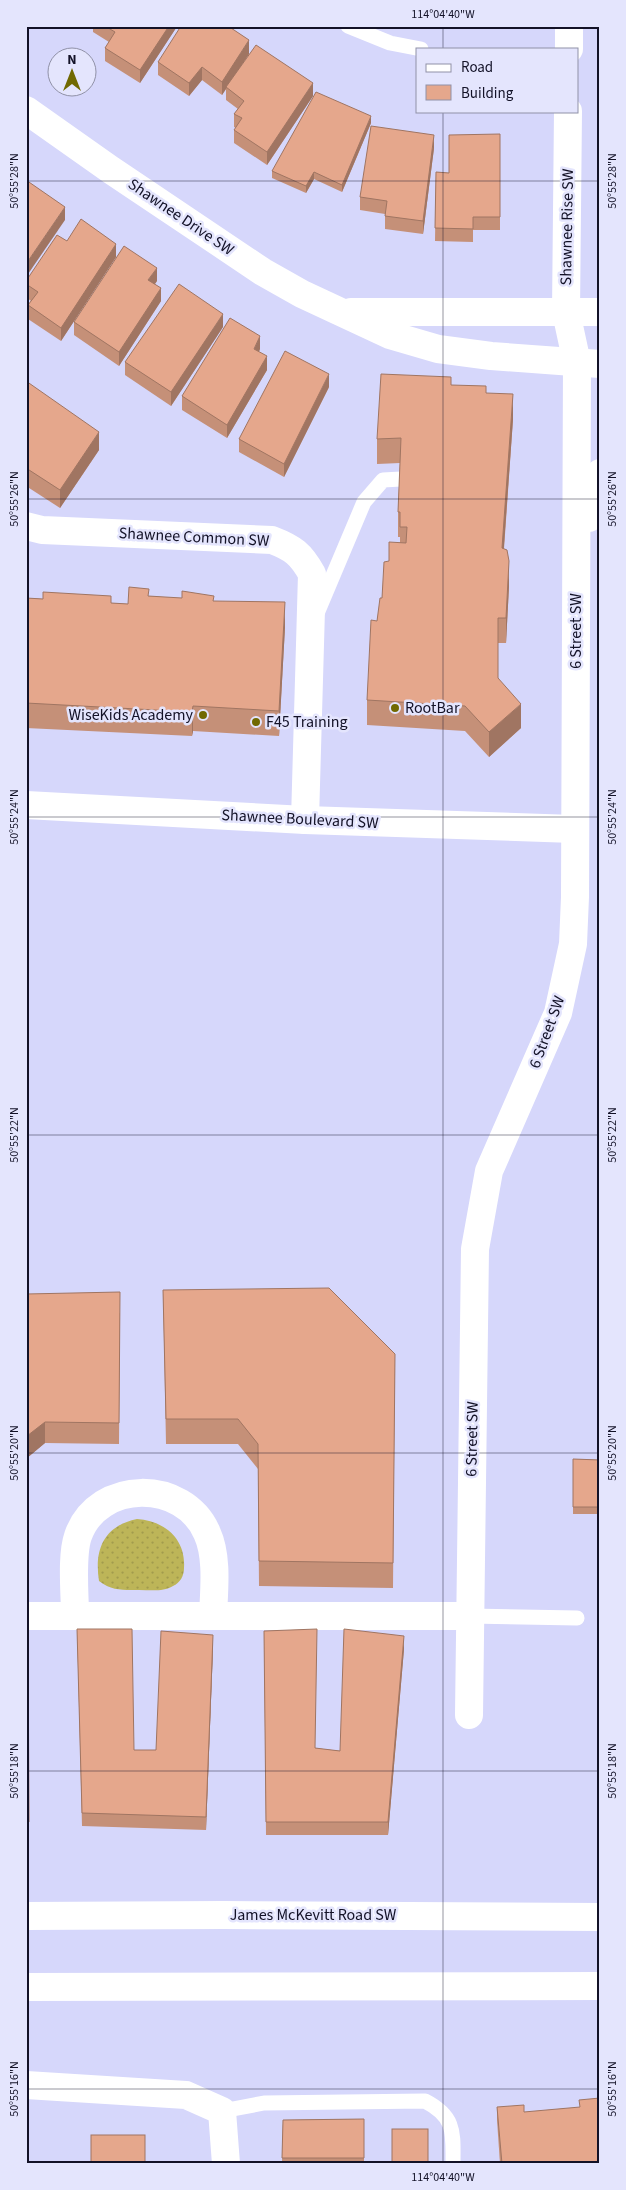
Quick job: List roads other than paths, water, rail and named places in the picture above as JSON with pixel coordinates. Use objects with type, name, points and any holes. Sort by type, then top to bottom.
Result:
[{"type":"street","points":[[569,26],[569,48]]},
{"type":"street","name":"Shawnee Drive SW","points":[[26,110],[111,170],[263,272],[302,294],[390,335],[438,349],[583,356]]},
{"type":"street","name":"Shawnee Rise SW","points":[[568,112],[566,312],[583,356]]},
{"type":"street","points":[[342,312],[600,312]]},
{"type":"street","name":"6 Street SW","points":[[469,1715],[474,1249],[489,1171],[558,1013],[573,944],[576,897],[574,828],[583,356]]},
{"type":"street","points":[[577,644],[589,516],[600,473]]},
{"type":"street","name":"Shawnee Common SW","points":[[26,526],[42,530],[272,540],[292,548],[305,561],[312,574],[304,820]]},
{"type":"street","name":"Shawnee Boulevard SW","points":[[26,805],[304,820],[574,828]]},
{"type":"street","points":[[75,1616],[76,1548],[78,1536],[93,1512],[107,1501],[122,1495],[142,1492],[157,1494],[186,1504],[198,1516],[208,1533],[212,1552],[213,1616]]},
{"type":"street","points":[[26,1616],[469,1616]]},
{"type":"street","name":"James McKevitt Road SW","points":[[26,1916],[600,1917]]},
{"type":"street","points":[[26,1988],[600,1986]]},
{"type":"street","points":[[26,2086],[186,2095],[222,2111],[226,2164]]},
{"type":"lane","points":[[348,26],[390,43],[416,48]]},
{"type":"lane","points":[[310,629],[364,502],[383,480],[401,479]]},
{"type":"lane","points":[[469,1616],[577,1618]]},
{"type":"lane","points":[[222,2111],[264,2103],[425,2101],[441,2109],[453,2131],[453,2164]]},
{"type":"place","name":"RootBar","points":[[395,708]]},
{"type":"place","name":"WiseKids Academy","points":[[203,715]]},
{"type":"place","name":"F45 Training","points":[[256,722]]}]
